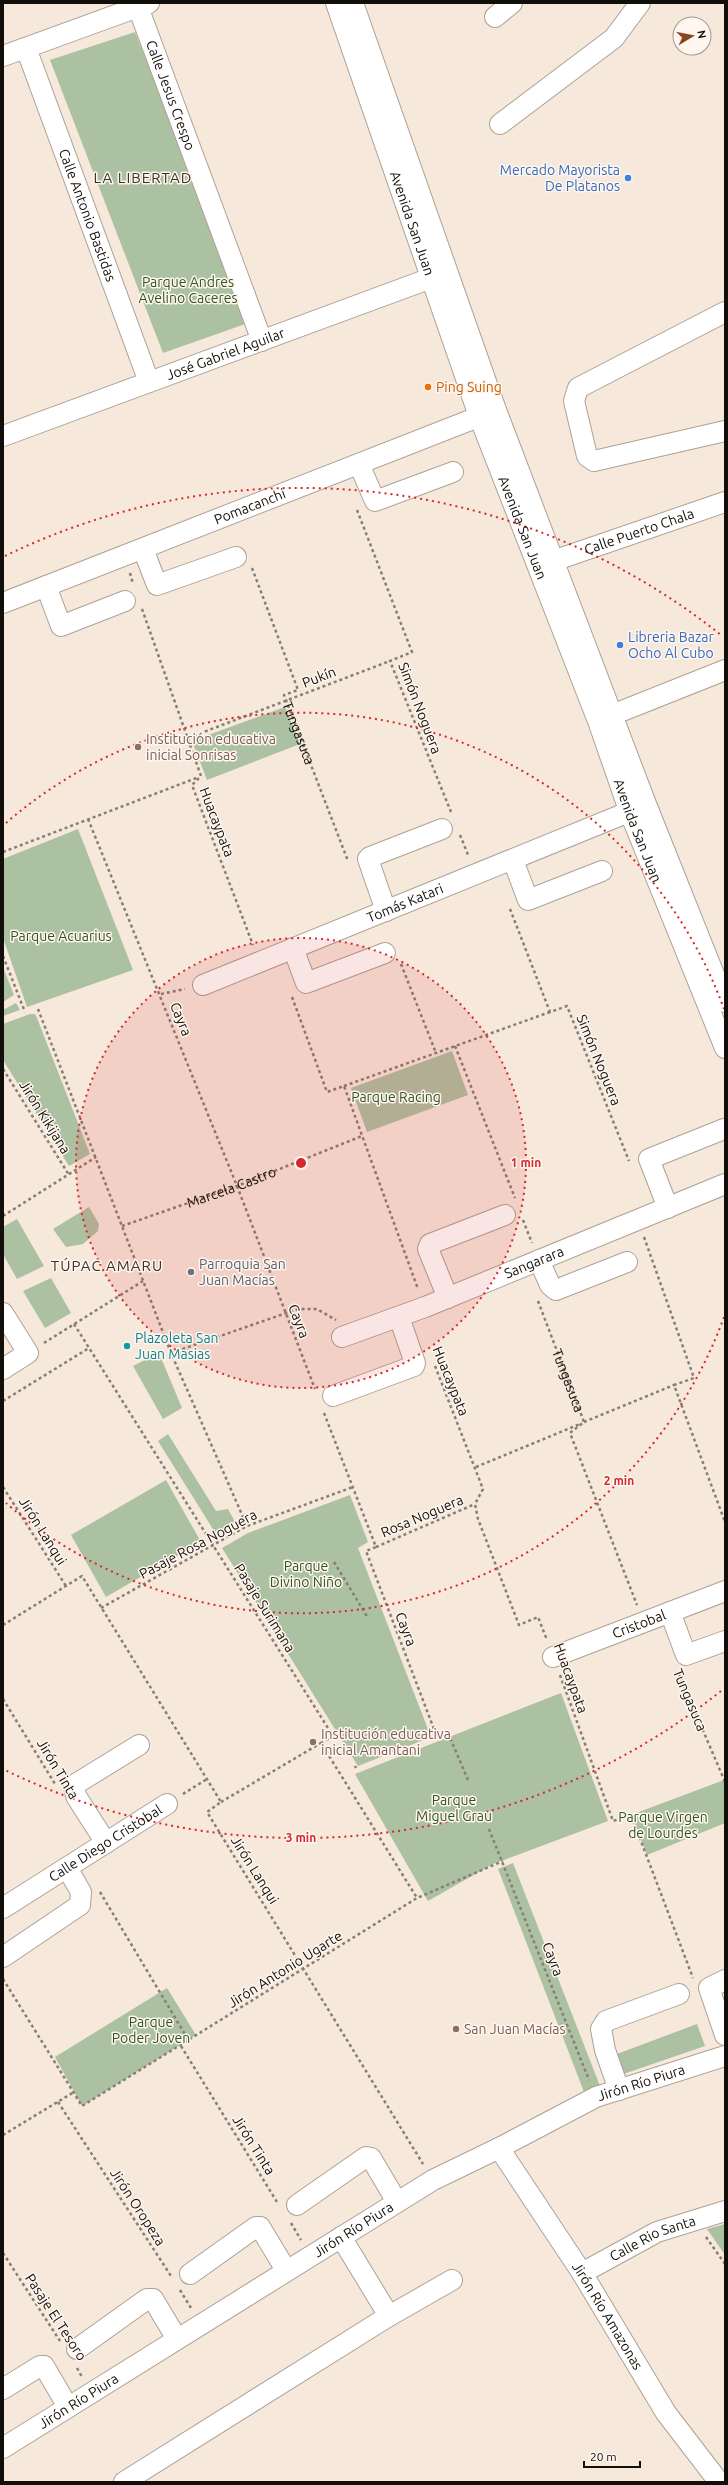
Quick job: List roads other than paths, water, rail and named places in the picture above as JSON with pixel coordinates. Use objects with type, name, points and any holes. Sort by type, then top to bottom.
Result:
[{"type":"street","name":"Avenida San Juan","points":[[336,3],[439,275],[598,721],[725,1002]]},
{"type":"street","name":"Avenida San Juan","points":[[352,3],[439,275]]},
{"type":"street","points":[[495,17],[512,3]]},
{"type":"street","points":[[500,124],[614,38],[640,3]]},
{"type":"street","points":[[3,56],[143,5]]},
{"type":"street","name":"Calle Jesus Crespo","points":[[143,5],[262,341]]},
{"type":"street","name":"Calle Antonio Bastidas","points":[[26,48],[149,382]]},
{"type":"street","name":"José Gabriel Aguilar","points":[[3,436],[439,275]]},
{"type":"street","points":[[725,312],[578,388],[574,401],[587,456],[594,461],[725,431]]},
{"type":"street","name":"Avenida San Juan","points":[[488,413],[554,561],[612,715],[638,809],[725,1048]]},
{"type":"street","name":"Pomacanchi","points":[[3,603],[488,413]]},
{"type":"street","points":[[359,464],[375,501],[453,472]]},
{"type":"street","name":"Calle Puerto Chala","points":[[554,561],[725,502]]},
{"type":"street","points":[[143,549],[157,585],[243,561]]},
{"type":"street","points":[[46,586],[61,626],[133,598]]},
{"type":"street","points":[[612,715],[725,670]]},
{"type":"street","name":"Tomás Katari","points":[[203,985],[638,809]]},
{"type":"street","points":[[386,911],[368,859],[370,856],[451,825]]},
{"type":"street","points":[[513,860],[528,900],[602,871]]},
{"type":"street","points":[[293,948],[306,983],[392,955]]},
{"type":"street","points":[[668,1208],[649,1159],[724,1129]]},
{"type":"street","name":"Sangarara","points":[[342,1337],[448,1298],[725,1184]]},
{"type":"street","points":[[448,1298],[428,1249],[430,1244],[514,1211]]},
{"type":"street","points":[[539,1260],[550,1285],[556,1290],[627,1262]]},
{"type":"street","points":[[3,1313],[28,1353],[3,1369]]},
{"type":"street","points":[[324,1400],[414,1366],[415,1363],[399,1317]]},
{"type":"street","name":"Cristobal","points":[[553,1657],[725,1591]]},
{"type":"street","points":[[670,1612],[686,1655],[725,1641]]},
{"type":"street","points":[[106,1843],[76,1796],[74,1785],[138,1745]]},
{"type":"street","name":"Calle Diego Cristobal","points":[[3,1908],[168,1804]]},
{"type":"street","points":[[3,1957],[80,1905],[81,1892],[67,1868]]},
{"type":"street","points":[[725,1980],[709,1988],[725,2034]]},
{"type":"street","points":[[619,2090],[605,2050],[601,2029],[606,2021],[687,1989]]},
{"type":"street","name":"Jirón Río Piura","points":[[3,2448],[310,2255],[433,2180],[499,2148],[596,2097],[725,2056]]},
{"type":"street","name":"Jirón Río Amazonas","points":[[499,2148],[582,2273],[666,2413],[719,2482]]},
{"type":"street","points":[[289,2211],[366,2157],[371,2158],[397,2202]]},
{"type":"street","name":"Calle Rio Santa","points":[[582,2273],[657,2232],[725,2211]]},
{"type":"street","points":[[190,2274],[256,2227],[260,2227],[286,2270]]},
{"type":"street","points":[[340,2237],[389,2316]]},
{"type":"street","points":[[124,2482],[389,2316],[452,2280]]},
{"type":"street","points":[[71,2353],[147,2299],[153,2299],[177,2339]]},
{"type":"street","points":[[3,2389],[40,2366],[44,2366],[68,2407]]},
{"type":"place","name":"Mercado Mayorista De Platanos","points":[[628,178]]},
{"type":"place","name":"Ping Suing","points":[[428,387]]},
{"type":"place","name":"Libreria Bazar Ocho Al Cubo","points":[[620,645]]},
{"type":"place","name":"Institución educativa inicial Sonrisas","points":[[138,747]]},
{"type":"place","name":"Parroquia San Juan Macías","points":[[191,1272]]},
{"type":"place","name":"Plazoleta San Juan Masias","points":[[127,1346]]},
{"type":"place","name":"Institución educativa inicial Amantani","points":[[313,1742]]},
{"type":"place","name":"San Juan Macías","points":[[456,2029]]},
{"type":"district","name":"LA LIBERTAD","points":[[143,178]]},
{"type":"district","name":"TÚPAC AMARU","points":[[107,1266]]},
{"type":"park label","name":"Parque Andres Avelino Caceres","points":[[188,290]]},
{"type":"park label","name":"Parque Acuarius","points":[[61,936]]},
{"type":"park label","name":"Parque Racing","points":[[396,1097]]},
{"type":"park label","name":"Parque Divino Niño","points":[[306,1574]]},
{"type":"park label","name":"Parque Miguel Grau","points":[[454,1808]]},
{"type":"park label","name":"Parque Virgen de Lourdes","points":[[663,1826]]},
{"type":"park label","name":"Parque Poder Joven","points":[[151,2030]]}]
